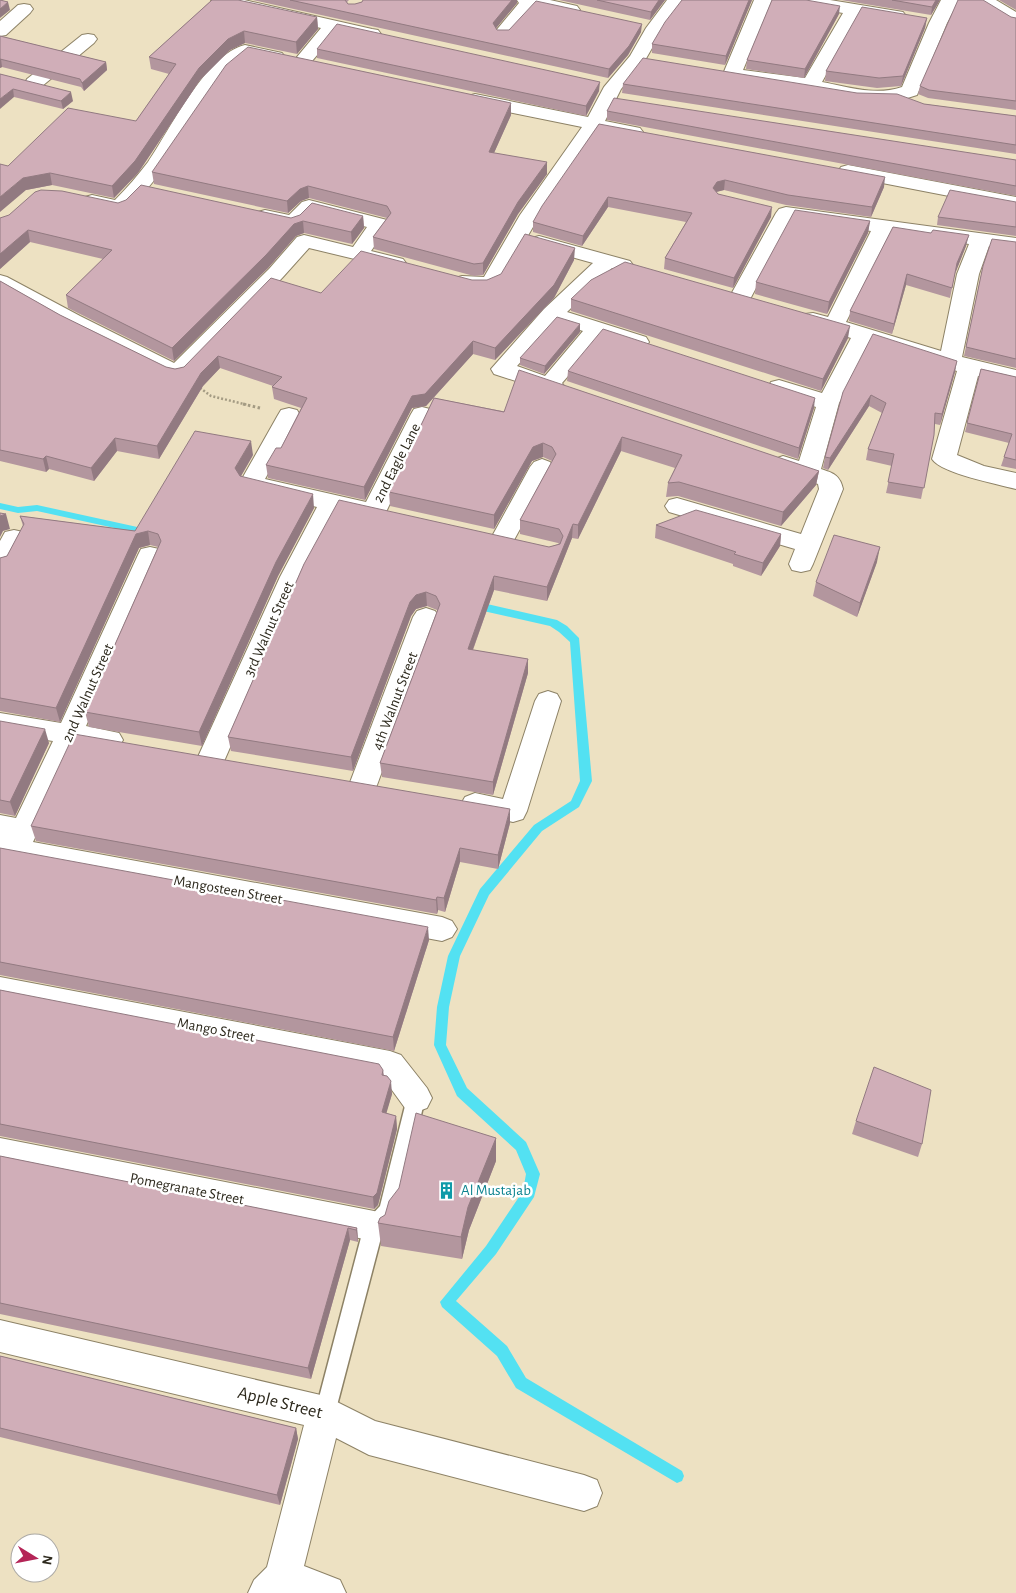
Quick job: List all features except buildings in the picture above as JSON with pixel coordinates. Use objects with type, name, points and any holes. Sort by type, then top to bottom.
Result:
[{"type":"street","points":[[220,0],[257,4],[333,25],[387,37]]},
{"type":"street","points":[[448,278],[473,284],[487,284],[492,281],[530,215],[593,125],[610,92],[647,60],[646,26],[676,0]]},
{"type":"street","points":[[732,74],[763,0]]},
{"type":"street","points":[[797,0],[923,21]]},
{"type":"street","points":[[713,70],[856,94],[886,97],[900,96],[910,91],[923,21],[950,0]]},
{"type":"street","points":[[984,0],[1015,17]]},
{"type":"street","points":[[503,33],[528,1],[588,13]]},
{"type":"street","points":[[811,85],[854,8]]},
{"type":"street","points":[[0,31],[24,9]]},
{"type":"street","points":[[306,57],[333,25]]},
{"type":"street","points":[[58,89],[26,81],[61,52],[88,39]]},
{"type":"street","points":[[72,197],[120,207],[147,190],[146,178],[219,71],[235,56],[245,50],[322,67]]},
{"type":"street","points":[[458,96],[652,136]]},
{"type":"street","points":[[900,96],[923,105]]},
{"type":"street","points":[[829,167],[1016,203]]},
{"type":"street","points":[[244,211],[292,222],[310,206],[380,224],[359,253]]},
{"type":"street","points":[[740,298],[777,211],[1016,244]]},
{"type":"street","points":[[834,325],[884,226]]},
{"type":"street","points":[[518,236],[645,272]]},
{"type":"street","points":[[981,239],[968,274],[959,364],[944,459],[978,472],[1016,481]]},
{"type":"street","points":[[0,281],[72,321],[177,372],[276,273],[304,241],[359,253],[413,268]]},
{"type":"street","points":[[576,394],[502,369],[552,314],[608,261]]},
{"type":"street","points":[[552,314],[662,349]]},
{"type":"street","points":[[796,314],[959,364],[1016,377]]},
{"type":"street","points":[[549,385],[598,328]]},
{"type":"street","points":[[808,472],[828,403],[863,336]]},
{"type":"street","points":[[764,382],[828,403]]},
{"type":"street","name":"2nd Eagle Lane","points":[[332,502],[382,514],[422,414]]},
{"type":"street","points":[[290,415],[251,484],[332,502]]},
{"type":"street","points":[[677,506],[804,554],[831,489],[828,479],[762,457]]},
{"type":"street","points":[[502,540],[542,467]]},
{"type":"street","name":"3rd Walnut Street","points":[[211,758],[292,577],[332,502]]},
{"type":"street","points":[[0,564],[14,538]]},
{"type":"street","name":"2nd Walnut Street","points":[[9,839],[70,734],[150,555]]},
{"type":"street","name":"4th Walnut Street","points":[[363,785],[426,617]]},
{"type":"street","points":[[447,799],[513,811],[548,701]]},
{"type":"street","points":[[0,723],[136,745]]},
{"type":"street","points":[[183,754],[240,763]]},
{"type":"street","points":[[335,780],[391,790]]},
{"type":"street","name":"Mangosteen Street","points":[[9,839],[442,929]]},
{"type":"street","name":"Mango Street","points":[[0,989],[390,1064],[416,1098]]},
{"type":"street","name":"Pomegranate Street","points":[[0,1152],[374,1226]]},
{"type":"street","name":"Apple Street","points":[[0,1336],[325,1413],[369,1437],[584,1493]]},
{"type":"street","points":[[325,1413],[275,1585],[327,1593]]},
{"type":"lane","points":[[325,1413],[374,1226],[388,1210],[416,1098]]},
{"type":"waterway","points":[[0,506],[18,510],[37,508],[151,533]]},
{"type":"waterway","points":[[474,605],[553,623],[563,629],[575,641],[586,781],[575,804],[538,828],[484,892],[454,956],[443,1007],[440,1045],[462,1092],[521,1146],[533,1174],[529,1193],[491,1250],[447,1302],[502,1351],[521,1383],[677,1476]]},
{"type":"place","name":"Al Mustajab","points":[[447,1190]]}]
